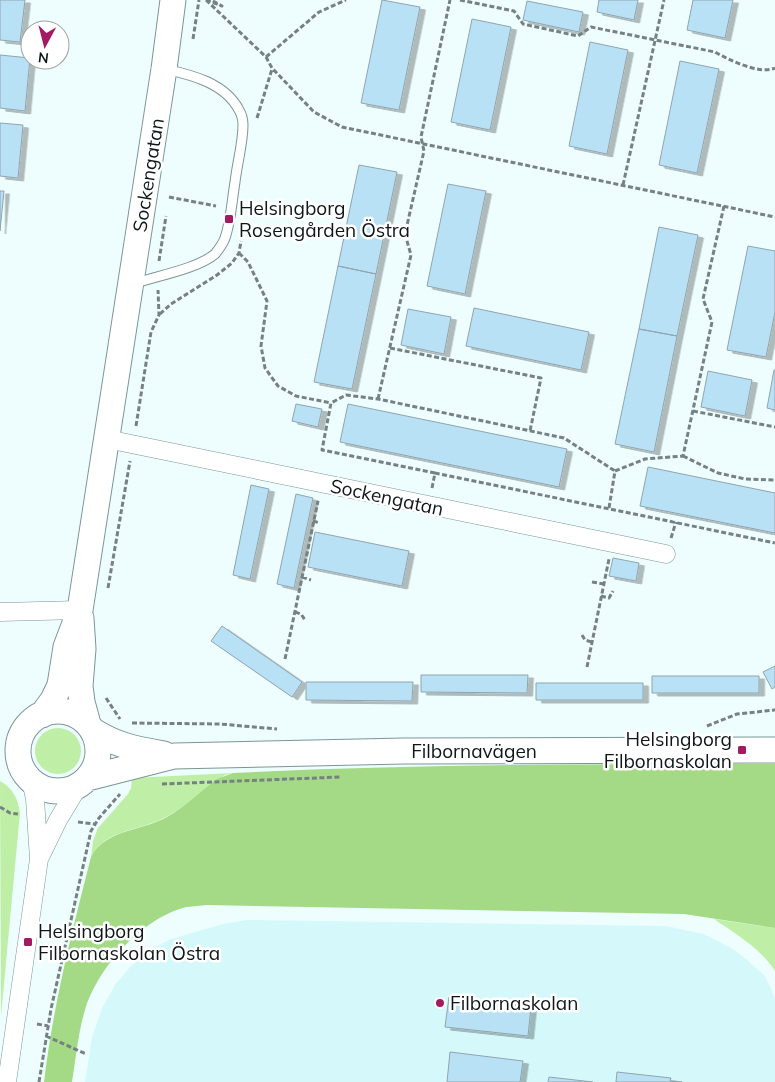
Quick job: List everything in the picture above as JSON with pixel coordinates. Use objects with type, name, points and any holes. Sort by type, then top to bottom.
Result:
[{"type":"street","name":"Sockengatan","points":[[37,718],[53,700],[60,685],[66,647],[80,610],[173,0]]},
{"type":"street","name":"Sockengatan","points":[[107,439],[666,554]]},
{"type":"street","name":"Sockengatan","points":[[80,610],[83,649],[80,686],[90,727]]},
{"type":"street","points":[[0,612],[80,610]]},
{"type":"street","points":[[0,734],[17,729],[51,712],[71,713],[105,738],[124,757]]},
{"type":"street","points":[[7,1082],[39,860],[36,798],[28,776],[20,762],[18,751],[20,740],[25,730],[37,718]]},
{"type":"street","points":[[39,860],[58,820],[95,767],[98,755],[97,742],[90,727]]},
{"type":"street","name":"Filbornavägen","points":[[0,753],[12,759],[28,776],[40,786],[49,790],[70,789],[124,757],[404,751],[775,750]]},
{"type":"lane","points":[[130,285],[195,266],[206,260],[224,243],[228,228],[243,126],[242,116],[236,105],[216,87],[187,74],[164,68]]},
{"type":"path","points":[[193,39],[199,0]]},
{"type":"path","points":[[205,0],[222,6],[211,0]]},
{"type":"path","points":[[205,0],[266,57],[272,68],[314,112],[342,127],[775,217]]},
{"type":"path","points":[[266,57],[319,12],[346,0]]},
{"type":"path","points":[[378,399],[412,255],[405,234],[424,151],[421,137],[450,0]]},
{"type":"path","points":[[460,0],[514,11],[523,24],[578,36],[591,27],[715,52],[733,62],[769,70],[775,68]]},
{"type":"path","points":[[623,185],[664,0]]},
{"type":"path","points":[[107,598],[151,332],[159,315],[158,276],[170,188]]},
{"type":"path","points":[[169,197],[216,206]]},
{"type":"path","points":[[683,456],[712,322],[703,299],[724,206]]},
{"type":"path","points":[[239,254],[248,262],[267,301],[261,346],[265,368],[278,386],[296,396],[330,403],[346,395],[378,399],[564,438],[615,471]]},
{"type":"path","points":[[390,348],[541,378],[530,431]]},
{"type":"path","points":[[330,403],[322,450],[775,543]]},
{"type":"path","points":[[693,411],[775,427]]},
{"type":"path","points":[[615,471],[644,459],[683,456],[718,473],[744,479],[775,480]]},
{"type":"path","points":[[608,508],[615,471]]},
{"type":"path","points":[[428,506],[435,474]]},
{"type":"path","points":[[285,659],[321,483]]},
{"type":"path","points":[[313,522],[320,523]]},
{"type":"path","points":[[587,666],[612,543]]},
{"type":"path","points":[[302,578],[312,580]]},
{"type":"path","points":[[592,582],[604,584]]},
{"type":"path","points":[[601,596],[609,598],[613,591]]},
{"type":"path","points":[[295,612],[301,614],[305,620]]},
{"type":"path","points":[[582,635],[585,640],[592,642]]},
{"type":"path","points":[[39,1082],[48,1026],[91,831],[124,786],[124,724],[102,692]]},
{"type":"path","points":[[159,784],[342,777]]},
{"type":"path","points":[[37,1024],[48,1026]]},
{"type":"path","points":[[46,1036],[86,1054]]},
{"type":"shaded area","name":"Filbornaskolan","points":[[247,920],[666,926],[704,934],[733,949],[746,959],[765,976],[771,988],[775,999],[775,1082],[85,1082],[92,1037],[102,1008],[115,985],[130,967],[151,949],[171,939],[223,924]]},
{"type":"green space","points":[[58,728],[71,732],[77,738],[81,751],[77,764],[71,770],[58,774],[45,770],[39,764],[35,751],[39,738],[45,732]]},
{"type":"green space","points":[[775,764],[775,928],[684,914],[207,905],[187,907],[154,921],[124,946],[111,961],[100,977],[85,1010],[72,1082],[44,1082],[58,997],[91,857],[105,841],[125,832],[157,822],[174,813],[217,779],[233,773],[436,766]]},
{"type":"green space","points":[[233,773],[225,775],[168,816],[105,840],[91,857],[93,841],[98,828],[128,794],[132,778]]},
{"type":"green space","points":[[0,781],[14,794],[20,813],[1,1016]]},
{"type":"green space","points":[[714,919],[775,928],[775,971],[755,948]]},
{"type":"building","points":[[0,0],[25,0],[23,20],[20,20],[20,42],[0,40]]},
{"type":"building","points":[[382,0],[420,7],[399,110],[361,103]]},
{"type":"building","points":[[599,0],[638,0],[634,20],[597,12]]},
{"type":"building","points":[[693,0],[733,0],[725,38],[687,30]]},
{"type":"building","points":[[527,1],[583,12],[579,32],[523,20]]},
{"type":"building","points":[[472,19],[511,27],[490,130],[451,122]]},
{"type":"building","points":[[590,42],[628,50],[607,154],[569,146]]},
{"type":"building","points":[[0,55],[20,57],[20,70],[29,70],[25,111],[0,108]]},
{"type":"building","points":[[680,61],[719,69],[697,173],[659,165]]},
{"type":"building","points":[[0,123],[23,125],[18,178],[0,176]]},
{"type":"building","points":[[359,165],[397,172],[376,274],[338,266]]},
{"type":"building","points":[[448,184],[486,191],[465,294],[427,286]]},
{"type":"building","points":[[0,191],[4,191],[0,231]]},
{"type":"building","points":[[659,227],[698,235],[677,336],[639,329]]},
{"type":"building","points":[[748,246],[775,251],[775,312],[766,357],[727,350]]},
{"type":"building","points":[[338,266],[376,274],[352,389],[314,382]]},
{"type":"building","points":[[474,308],[589,332],[581,370],[466,346]]},
{"type":"building","points":[[408,309],[451,317],[444,354],[401,345]]},
{"type":"building","points":[[639,329],[677,336],[654,452],[615,444]]},
{"type":"building","points":[[775,370],[775,410],[767,408]]},
{"type":"building","points":[[708,371],[752,380],[745,416],[701,407]]},
{"type":"building","points":[[296,404],[322,409],[318,427],[292,421]]},
{"type":"building","points":[[348,404],[567,449],[559,487],[340,442]]},
{"type":"building","points":[[648,467],[775,493],[775,533],[640,506]]},
{"type":"building","points":[[251,485],[269,489],[250,579],[233,575]]},
{"type":"building","points":[[296,494],[313,498],[294,588],[277,584]]},
{"type":"building","points":[[315,532],[409,551],[402,586],[308,567]]},
{"type":"building","points":[[613,558],[639,563],[636,581],[609,576]]},
{"type":"building","points":[[222,626],[302,682],[292,697],[211,641]]},
{"type":"building","points":[[775,666],[775,687],[772,689],[763,672]]},
{"type":"building","points":[[421,675],[528,675],[527,693],[421,692]]},
{"type":"building","points":[[652,676],[759,676],[759,693],[652,693]]},
{"type":"building","points":[[306,682],[413,682],[412,701],[306,700]]},
{"type":"building","points":[[536,683],[643,683],[643,700],[536,700]]},
{"type":"building","points":[[449,997],[531,1007],[528,1036],[445,1027]]},
{"type":"building","points":[[450,1052],[523,1061],[520,1082],[447,1082]]},
{"type":"building","points":[[617,1072],[671,1078],[670,1081],[682,1082],[616,1082]]},
{"type":"building","points":[[549,1077],[593,1082],[548,1082]]},
{"type":"place","name":"Helsingborg Rosengården Östra","points":[[229,219]]},
{"type":"place","name":"Helsingborg Filbornaskolan","points":[[742,750]]},
{"type":"place","name":"Helsingborg Filbornaskolan Östra","points":[[28,942]]},
{"type":"place","name":"Filbornaskolan","points":[[440,1003]]}]
